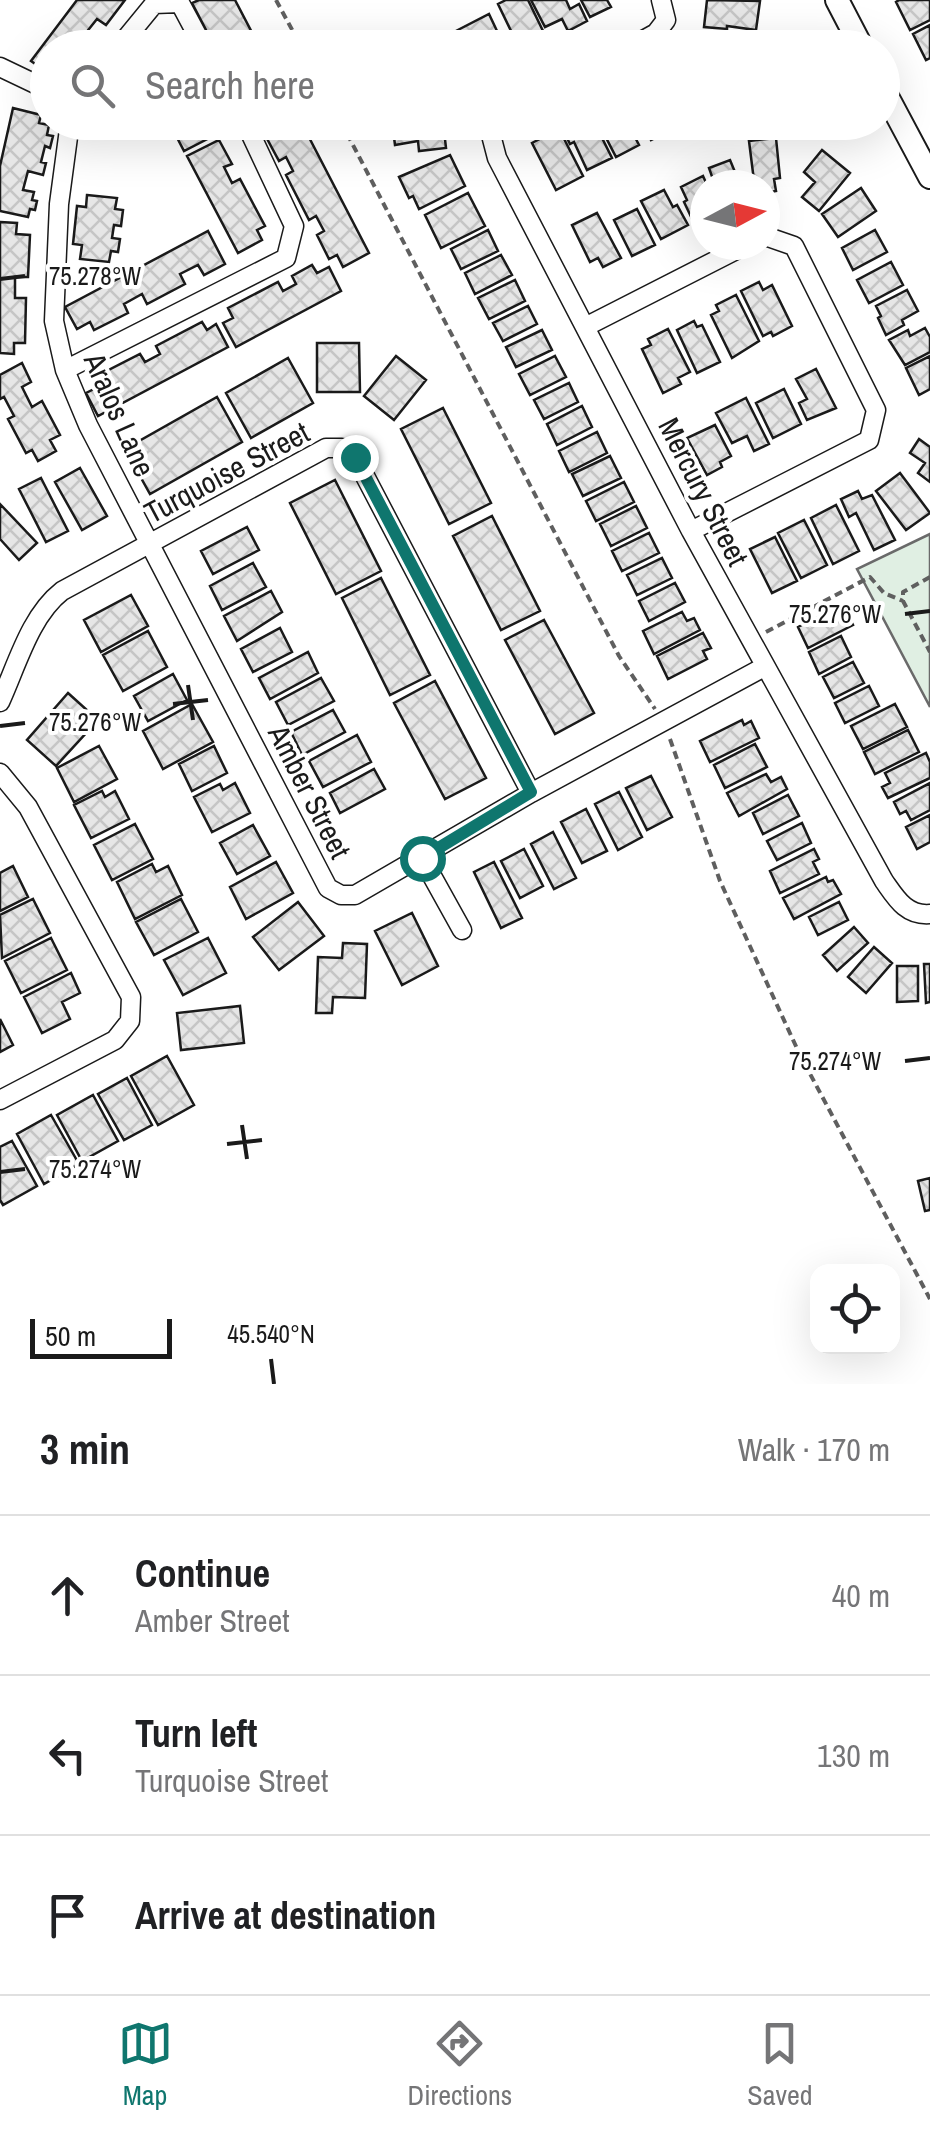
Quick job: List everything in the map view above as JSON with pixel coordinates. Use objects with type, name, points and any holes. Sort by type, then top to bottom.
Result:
[{"type":"street","points":[[658,30],[666,20],[661,0]]},
{"type":"street","points":[[837,0],[853,30]]},
{"type":"street","points":[[133,30],[154,4],[180,3],[194,30]]},
{"type":"street","points":[[0,67],[30,81]]},
{"type":"street","points":[[900,121],[930,177]]},
{"type":"street","name":"Aralos Lane","points":[[68,140],[54,321],[65,370],[88,426],[150,545]]},
{"type":"street","points":[[65,370],[286,258],[294,226],[253,140]]},
{"type":"street","name":"Mercury Street","points":[[493,140],[498,158],[750,641],[884,881],[902,907],[920,915],[930,914]]},
{"type":"street","points":[[692,530],[869,440],[876,410],[794,246],[780,241]]},
{"type":"street","points":[[586,326],[716,260]]},
{"type":"street","name":"Turquoise Street","points":[[0,702],[47,602],[326,448],[342,448],[355,457],[531,792]]},
{"type":"street","name":"Amber Street","points":[[150,545],[328,888],[341,895],[356,895],[531,792],[764,667]]},
{"type":"street","points":[[0,773],[28,806],[131,998],[130,1022],[115,1040],[0,1100]]},
{"type":"street","points":[[422,858],[462,930]]},
{"type":"path","points":[[276,0],[292,30]]},
{"type":"path","points":[[351,140],[610,638],[664,721],[720,881],[800,1055],[930,1299]]},
{"type":"path","points":[[750,641],[870,576],[884,593],[903,601]]},
{"type":"path","points":[[930,577],[904,592],[903,601],[930,652]]},
{"type":"green space","points":[[930,534],[930,707],[857,569]]},
{"type":"building","points":[[77,0],[125,0],[106,25],[97,19],[88,30],[54,30]]},
{"type":"building","points":[[235,0],[251,30],[206,30],[192,3]]},
{"type":"building","points":[[528,0],[543,30],[511,30],[498,4]]},
{"type":"building","points":[[531,0],[566,0],[570,9],[579,4],[587,21],[570,30],[562,19],[545,27]]},
{"type":"building","points":[[581,0],[607,0],[611,7],[590,17]]},
{"type":"building","points":[[707,0],[760,1],[756,30],[704,27]]},
{"type":"building","points":[[930,0],[930,20],[910,30],[896,2]]},
{"type":"building","points":[[489,14],[497,30],[458,30]]},
{"type":"building","points":[[930,25],[930,58],[926,60],[913,34]]},
{"type":"building","points":[[13,108],[30,112],[30,140],[52,140],[50,148],[45,146],[43,175],[28,171],[23,190],[34,192],[32,200],[37,201],[28,217],[0,211],[0,166]]},
{"type":"building","points":[[178,140],[205,140],[184,151]]},
{"type":"building","points":[[219,140],[232,164],[224,167],[232,183],[240,179],[265,226],[257,230],[262,240],[238,253],[187,156]]},
{"type":"building","points":[[268,140],[310,140],[369,253],[343,267],[337,255],[329,259],[317,235],[324,231],[316,216],[309,220],[286,175],[293,171],[286,157],[279,161]]},
{"type":"building","points":[[394,140],[445,140],[446,148],[419,151],[418,141],[395,145]]},
{"type":"building","points":[[565,140],[583,176],[556,190],[532,143]]},
{"type":"building","points":[[568,140],[603,140],[612,158],[587,170],[574,142],[570,144]]},
{"type":"building","points":[[607,140],[636,140],[639,145],[616,157]]},
{"type":"building","points":[[776,140],[779,170],[753,170],[749,141]]},
{"type":"building","points":[[822,150],[850,173],[819,211],[802,197],[815,182],[804,172]]},
{"type":"building","points":[[450,155],[465,186],[419,209],[399,177]]},
{"type":"building","points":[[730,160],[734,170],[710,170]]},
{"type":"building","points":[[690,182],[690,215],[684,202],[687,200],[681,187]]},
{"type":"building","points":[[861,188],[876,211],[838,237],[822,214]]},
{"type":"building","points":[[664,190],[688,225],[661,239],[641,201]]},
{"type":"building","points":[[468,193],[485,226],[441,248],[425,215]]},
{"type":"building","points":[[87,195],[117,198],[115,209],[123,210],[121,226],[114,225],[112,238],[120,239],[118,252],[111,251],[109,262],[80,259],[82,245],[73,244],[77,206],[86,207]]},
{"type":"building","points":[[637,209],[655,245],[632,256],[614,220]]},
{"type":"building","points":[[597,213],[621,258],[603,267],[598,258],[590,262],[572,225]]},
{"type":"building","points":[[0,222],[17,223],[16,234],[30,235],[28,277],[15,277],[15,298],[26,298],[25,343],[14,343],[14,354],[0,353]]},
{"type":"building","points":[[488,230],[498,251],[461,269],[451,249]]},
{"type":"building","points":[[875,230],[887,252],[853,270],[842,248]]},
{"type":"building","points":[[208,231],[225,264],[204,275],[198,265],[180,274],[185,284],[147,304],[142,294],[124,304],[128,313],[94,330],[90,322],[77,329],[65,307]]},
{"type":"building","points":[[501,255],[512,275],[475,294],[465,273]]},
{"type":"building","points":[[891,262],[903,285],[869,303],[857,280]]},
{"type":"building","points":[[312,265],[317,273],[329,267],[341,291],[236,347],[223,323],[233,318],[228,308],[278,282],[283,291],[296,284],[292,276]]},
{"type":"building","points":[[515,280],[525,301],[489,319],[478,298]]},
{"type":"building","points":[[759,282],[763,290],[772,285],[792,326],[773,336],[771,332],[763,336],[741,291]]},
{"type":"building","points":[[907,290],[918,311],[886,335],[876,306]]},
{"type":"building","points":[[736,295],[759,341],[732,358],[711,315],[719,311],[716,305]]},
{"type":"building","points":[[528,306],[537,324],[503,341],[493,323]]},
{"type":"building","points":[[694,321],[697,327],[702,325],[720,362],[697,373],[677,330]]},
{"type":"building","points":[[202,322],[207,330],[216,324],[228,347],[98,416],[86,393],[96,388],[91,379],[140,354],[145,362],[160,354],[156,346]]},
{"type":"building","points":[[925,328],[930,337],[930,352],[905,365],[889,340],[908,330],[910,336]]},
{"type":"building","points":[[668,329],[690,372],[678,378],[681,384],[663,393],[642,349],[651,345],[648,339]]},
{"type":"building","points":[[542,330],[552,350],[516,367],[506,347]]},
{"type":"building","points":[[317,343],[359,343],[360,392],[317,392]]},
{"type":"building","points":[[396,356],[426,380],[394,420],[364,396]]},
{"type":"building","points":[[555,356],[566,377],[530,395],[519,374]]},
{"type":"building","points":[[930,356],[930,389],[919,395],[906,368]]},
{"type":"building","points":[[288,358],[313,403],[251,438],[226,393]]},
{"type":"building","points":[[22,363],[31,382],[22,387],[32,407],[42,401],[60,435],[50,440],[56,451],[38,461],[32,450],[26,453],[8,419],[14,416],[4,397],[0,399],[0,375]]},
{"type":"building","points":[[816,369],[836,408],[807,420],[799,403],[807,399],[796,379]]},
{"type":"building","points":[[569,383],[578,402],[544,419],[534,400]]},
{"type":"building","points":[[784,389],[801,424],[773,438],[756,403]]},
{"type":"building","points":[[217,397],[242,442],[150,494],[125,449]]},
{"type":"building","points":[[746,398],[769,444],[754,451],[747,436],[732,443],[716,413]]},
{"type":"building","points":[[582,406],[592,427],[557,445],[547,424]]},
{"type":"building","points":[[443,408],[491,503],[449,524],[401,429]]},
{"type":"building","points":[[715,425],[731,456],[720,462],[722,467],[707,475],[687,438]]},
{"type":"building","points":[[597,432],[607,453],[569,472],[559,451]]},
{"type":"building","points":[[919,439],[930,447],[930,482],[918,473],[925,463],[910,453]]},
{"type":"building","points":[[610,456],[621,478],[583,496],[572,474]]},
{"type":"building","points":[[80,468],[107,516],[82,530],[55,482]]},
{"type":"building","points":[[900,473],[930,513],[906,530],[876,491]]},
{"type":"building","points":[[41,478],[68,531],[46,542],[19,489]]},
{"type":"building","points":[[335,480],[381,571],[336,594],[290,503]]},
{"type":"building","points":[[624,482],[634,502],[596,521],[586,501]]},
{"type":"building","points":[[858,491],[862,499],[872,495],[895,540],[874,550],[856,513],[849,517],[841,499]]},
{"type":"building","points":[[0,504],[37,543],[19,560],[0,539]]},
{"type":"building","points":[[836,505],[859,551],[833,564],[811,518]]},
{"type":"building","points":[[636,506],[647,528],[611,546],[600,524]]},
{"type":"building","points":[[492,516],[540,611],[501,630],[453,536]]},
{"type":"building","points":[[804,520],[827,565],[801,578],[778,533]]},
{"type":"building","points":[[247,527],[259,550],[213,574],[201,551]]},
{"type":"building","points":[[649,533],[659,553],[622,571],[612,551]]},
{"type":"building","points":[[775,537],[797,581],[772,593],[750,549]]},
{"type":"building","points":[[662,558],[672,578],[637,595],[627,575]]},
{"type":"building","points":[[253,563],[266,587],[222,610],[210,586]]},
{"type":"building","points":[[381,578],[430,675],[390,695],[342,598]]},
{"type":"building","points":[[675,583],[685,602],[649,621],[639,601]]},
{"type":"building","points":[[271,591],[282,612],[237,641],[224,616]]},
{"type":"building","points":[[131,595],[148,626],[101,652],[84,620]]},
{"type":"building","points":[[843,605],[853,625],[808,648],[798,627]]},
{"type":"building","points":[[682,612],[687,621],[694,618],[700,630],[654,654],[643,631]]},
{"type":"building","points":[[544,620],[594,713],[555,734],[505,640]]},
{"type":"building","points":[[280,628],[292,652],[253,672],[241,649]]},
{"type":"building","points":[[148,631],[167,667],[123,691],[103,655]]},
{"type":"building","points":[[703,633],[711,648],[703,651],[707,659],[668,679],[657,656]]},
{"type":"building","points":[[841,636],[851,657],[819,674],[809,652]]},
{"type":"building","points":[[308,652],[318,673],[270,699],[259,678]]},
{"type":"building","points":[[853,662],[864,683],[834,698],[823,677]]},
{"type":"building","points":[[173,674],[187,700],[148,721],[134,696]]},
{"type":"building","points":[[321,678],[334,701],[288,725],[276,702]]},
{"type":"building","points":[[435,681],[486,778],[445,799],[394,703]]},
{"type":"building","points":[[869,686],[879,706],[845,723],[835,703]]},
{"type":"building","points":[[68,693],[98,720],[56,766],[27,740]]},
{"type":"building","points":[[192,704],[213,742],[163,769],[143,731]]},
{"type":"building","points":[[895,704],[907,727],[863,749],[851,726]]},
{"type":"building","points":[[333,710],[345,732],[302,755],[291,732]]},
{"type":"building","points":[[742,720],[744,725],[751,721],[759,738],[710,762],[700,741]]},
{"type":"building","points":[[908,730],[919,752],[875,774],[864,752]]},
{"type":"building","points":[[357,735],[371,762],[323,787],[309,761]]},
{"type":"building","points":[[755,744],[767,767],[725,788],[714,765]]},
{"type":"building","points":[[99,746],[117,779],[74,802],[57,768]]},
{"type":"building","points":[[214,746],[227,773],[192,791],[179,764]]},
{"type":"building","points":[[926,753],[930,778],[888,798],[882,787],[890,783],[885,773]]},
{"type":"building","points":[[374,769],[385,789],[340,813],[330,793]]},
{"type":"building","points":[[766,774],[771,782],[781,777],[787,789],[739,816],[727,793]]},
{"type":"building","points":[[651,776],[672,817],[647,830],[626,788]]},
{"type":"building","points":[[235,783],[250,813],[212,832],[194,797],[220,784],[223,790]]},
{"type":"building","points":[[930,783],[930,810],[911,820],[906,811],[900,814],[894,802]]},
{"type":"building","points":[[102,791],[105,797],[115,791],[129,819],[91,838],[74,805]]},
{"type":"building","points":[[619,792],[642,837],[618,850],[595,804]]},
{"type":"building","points":[[788,795],[799,816],[763,834],[753,813]]},
{"type":"building","points":[[586,809],[607,851],[582,863],[561,822]]},
{"type":"building","points":[[930,815],[930,842],[917,849],[906,827]]},
{"type":"building","points":[[802,823],[811,843],[777,860],[767,841]]},
{"type":"building","points":[[135,824],[153,859],[112,880],[94,845]]},
{"type":"building","points":[[253,825],[270,856],[237,874],[220,843]]},
{"type":"building","points":[[553,832],[576,878],[554,889],[531,844]]},
{"type":"building","points":[[524,849],[543,886],[520,898],[501,861]]},
{"type":"building","points":[[814,849],[819,859],[813,862],[819,874],[780,893],[770,871]]},
{"type":"building","points":[[276,862],[293,893],[246,919],[230,887]]},
{"type":"building","points":[[494,862],[522,918],[501,928],[474,872]]},
{"type":"building","points":[[152,864],[156,872],[168,866],[182,895],[135,919],[117,882]]},
{"type":"building","points":[[13,866],[28,897],[0,911],[0,873]]},
{"type":"building","points":[[826,877],[828,882],[833,880],[841,894],[794,919],[783,898]]},
{"type":"building","points":[[33,899],[50,933],[2,958],[0,915]]},
{"type":"building","points":[[181,899],[198,932],[154,955],[136,922]]},
{"type":"building","points":[[298,902],[324,936],[279,970],[253,937]]},
{"type":"building","points":[[839,902],[848,920],[818,935],[809,917]]},
{"type":"building","points":[[412,913],[438,966],[402,985],[375,931]]},
{"type":"building","points":[[854,927],[868,943],[837,971],[823,955]]},
{"type":"building","points":[[51,938],[67,970],[21,993],[5,961]]},
{"type":"building","points":[[208,938],[226,973],[183,995],[164,960]]},
{"type":"building","points":[[343,943],[367,944],[365,998],[333,997],[332,1013],[316,1013],[318,957],[342,958]]},
{"type":"building","points":[[874,947],[892,963],[866,993],[848,977]]},
{"type":"building","points":[[924,964],[930,964],[930,1002],[926,1003]]},
{"type":"building","points":[[897,966],[918,966],[918,1001],[897,1002]]},
{"type":"building","points":[[71,973],[80,993],[62,1002],[70,1019],[42,1033],[24,997]]},
{"type":"building","points":[[240,1006],[244,1043],[181,1050],[177,1013]]},
{"type":"building","points":[[0,1019],[13,1045],[0,1052]]},
{"type":"building","points":[[167,1056],[194,1105],[158,1125],[131,1076]]},
{"type":"building","points":[[127,1078],[152,1125],[124,1140],[98,1094]]},
{"type":"building","points":[[93,1095],[118,1141],[82,1161],[57,1115]]},
{"type":"building","points":[[51,1115],[79,1164],[44,1184],[17,1134]]},
{"type":"building","points":[[12,1141],[37,1186],[3,1205],[0,1147]]},
{"type":"building","points":[[930,1178],[930,1210],[925,1211],[918,1181]]},
{"type":"route","points":[[355,457],[531,792],[422,858]]}]
